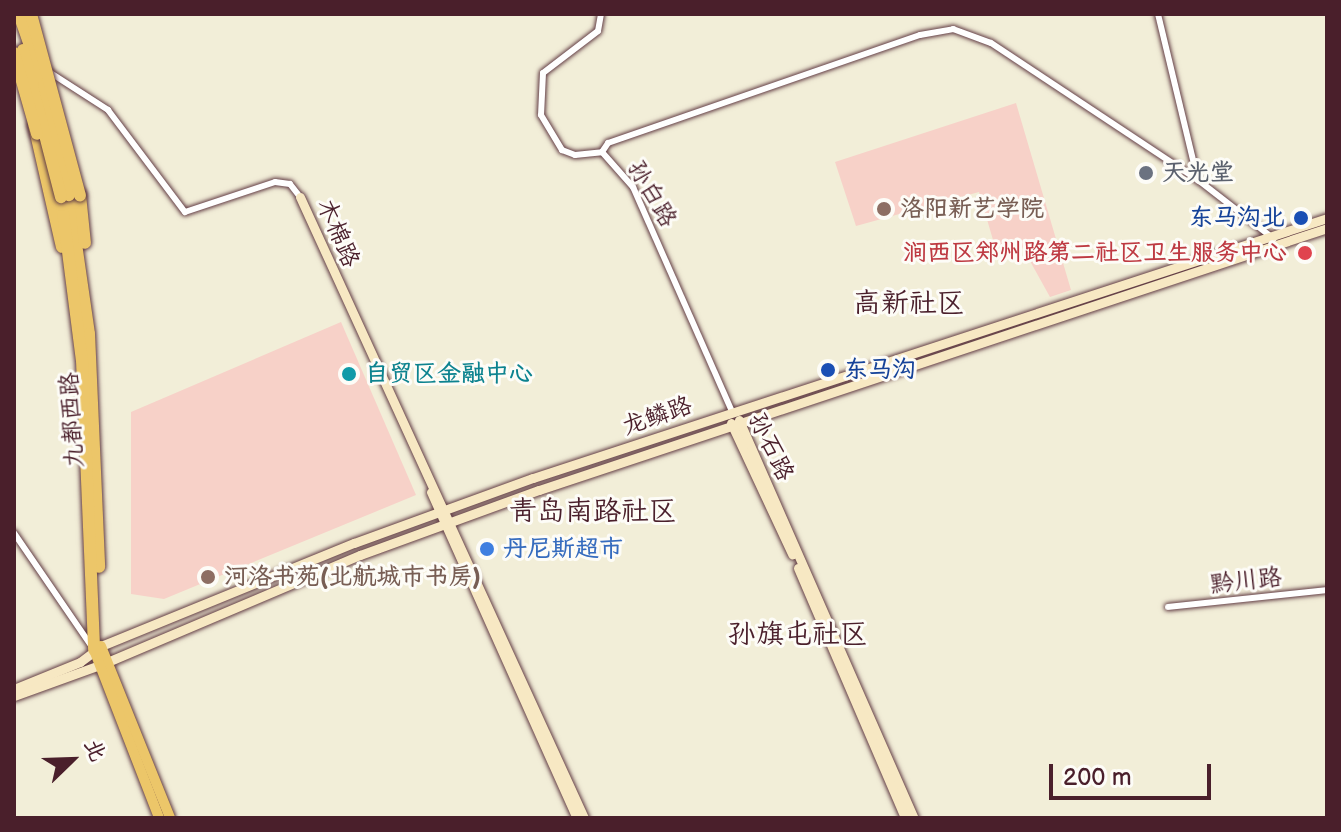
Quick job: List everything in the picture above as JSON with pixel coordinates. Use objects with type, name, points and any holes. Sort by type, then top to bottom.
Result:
[{"type":"highway","name":"九都西路","points":[[19,14],[44,86],[89,334],[98,648]]},
{"type":"highway","points":[[31,14],[66,197]]},
{"type":"highway","points":[[14,25],[66,197]]},
{"type":"highway","points":[[14,53],[37,134]]},
{"type":"highway","points":[[14,66],[37,134],[66,197]]},
{"type":"highway","name":"九都西路","points":[[66,197],[82,360],[98,648]]},
{"type":"main road","name":"木棉路","points":[[300,197],[443,511],[577,818]]},
{"type":"main road","name":"龙鳞路","points":[[14,689],[80,662],[98,648],[443,511],[732,411],[1272,233],[1327,218]]},
{"type":"main road","name":"龙鳞路","points":[[14,696],[101,664],[448,523],[1327,228]]},
{"type":"main road","name":"孙石路","points":[[732,411],[905,818]]},
{"type":"main road","name":"孙石路","points":[[736,424],[914,818]]},
{"type":"main road","name":"木棉路","points":[[448,523],[584,818]]},
{"type":"main road","name":"九都西路","points":[[98,648],[101,664],[159,818]]},
{"type":"main road","name":"九都西路","points":[[101,664],[170,818]]},
{"type":"street","name":"孙白路","points":[[601,14],[598,31],[543,73],[539,98],[545,128],[562,150],[575,155],[602,152],[646,212],[732,411]]},
{"type":"street","points":[[1160,14],[1198,180]]},
{"type":"street","points":[[602,152],[608,143],[920,35],[953,29],[991,43],[1198,180],[1272,233],[1276,244]]},
{"type":"street","points":[[14,53],[67,80],[108,110],[185,212],[275,182],[290,184],[300,197]]},
{"type":"street","points":[[14,533],[98,648]]},
{"type":"street","name":"黔川路","points":[[1168,607],[1327,590]]},
{"type":"shaded area","name":"洛阳新艺学院","points":[[1016,103],[1071,290],[1050,297],[1020,243],[998,257],[979,192],[856,226],[835,162]]},
{"type":"shaded area","points":[[341,322],[416,495],[164,599],[131,594],[131,412]]},
{"type":"place","name":"天光堂","points":[[1146,173]]},
{"type":"place","name":"洛阳新艺学院","points":[[884,209]]},
{"type":"place","name":"东马沟北","points":[[1301,218]]},
{"type":"place","name":"涧西区郑州路第二社区卫生服务中心","points":[[1305,253]]},
{"type":"place","name":"东马沟","points":[[828,370]]},
{"type":"place","name":"自贸区金融中心","points":[[349,374]]},
{"type":"place","name":"丹尼斯超市","points":[[487,549]]},
{"type":"place","name":"河洛书苑(北航城市书房)","points":[[208,577]]},
{"type":"district","name":"高新社区","points":[[909,304]]},
{"type":"district","name":"青岛南路社区","points":[[593,512]]},
{"type":"district","name":"孙旗屯社区","points":[[798,635]]}]
